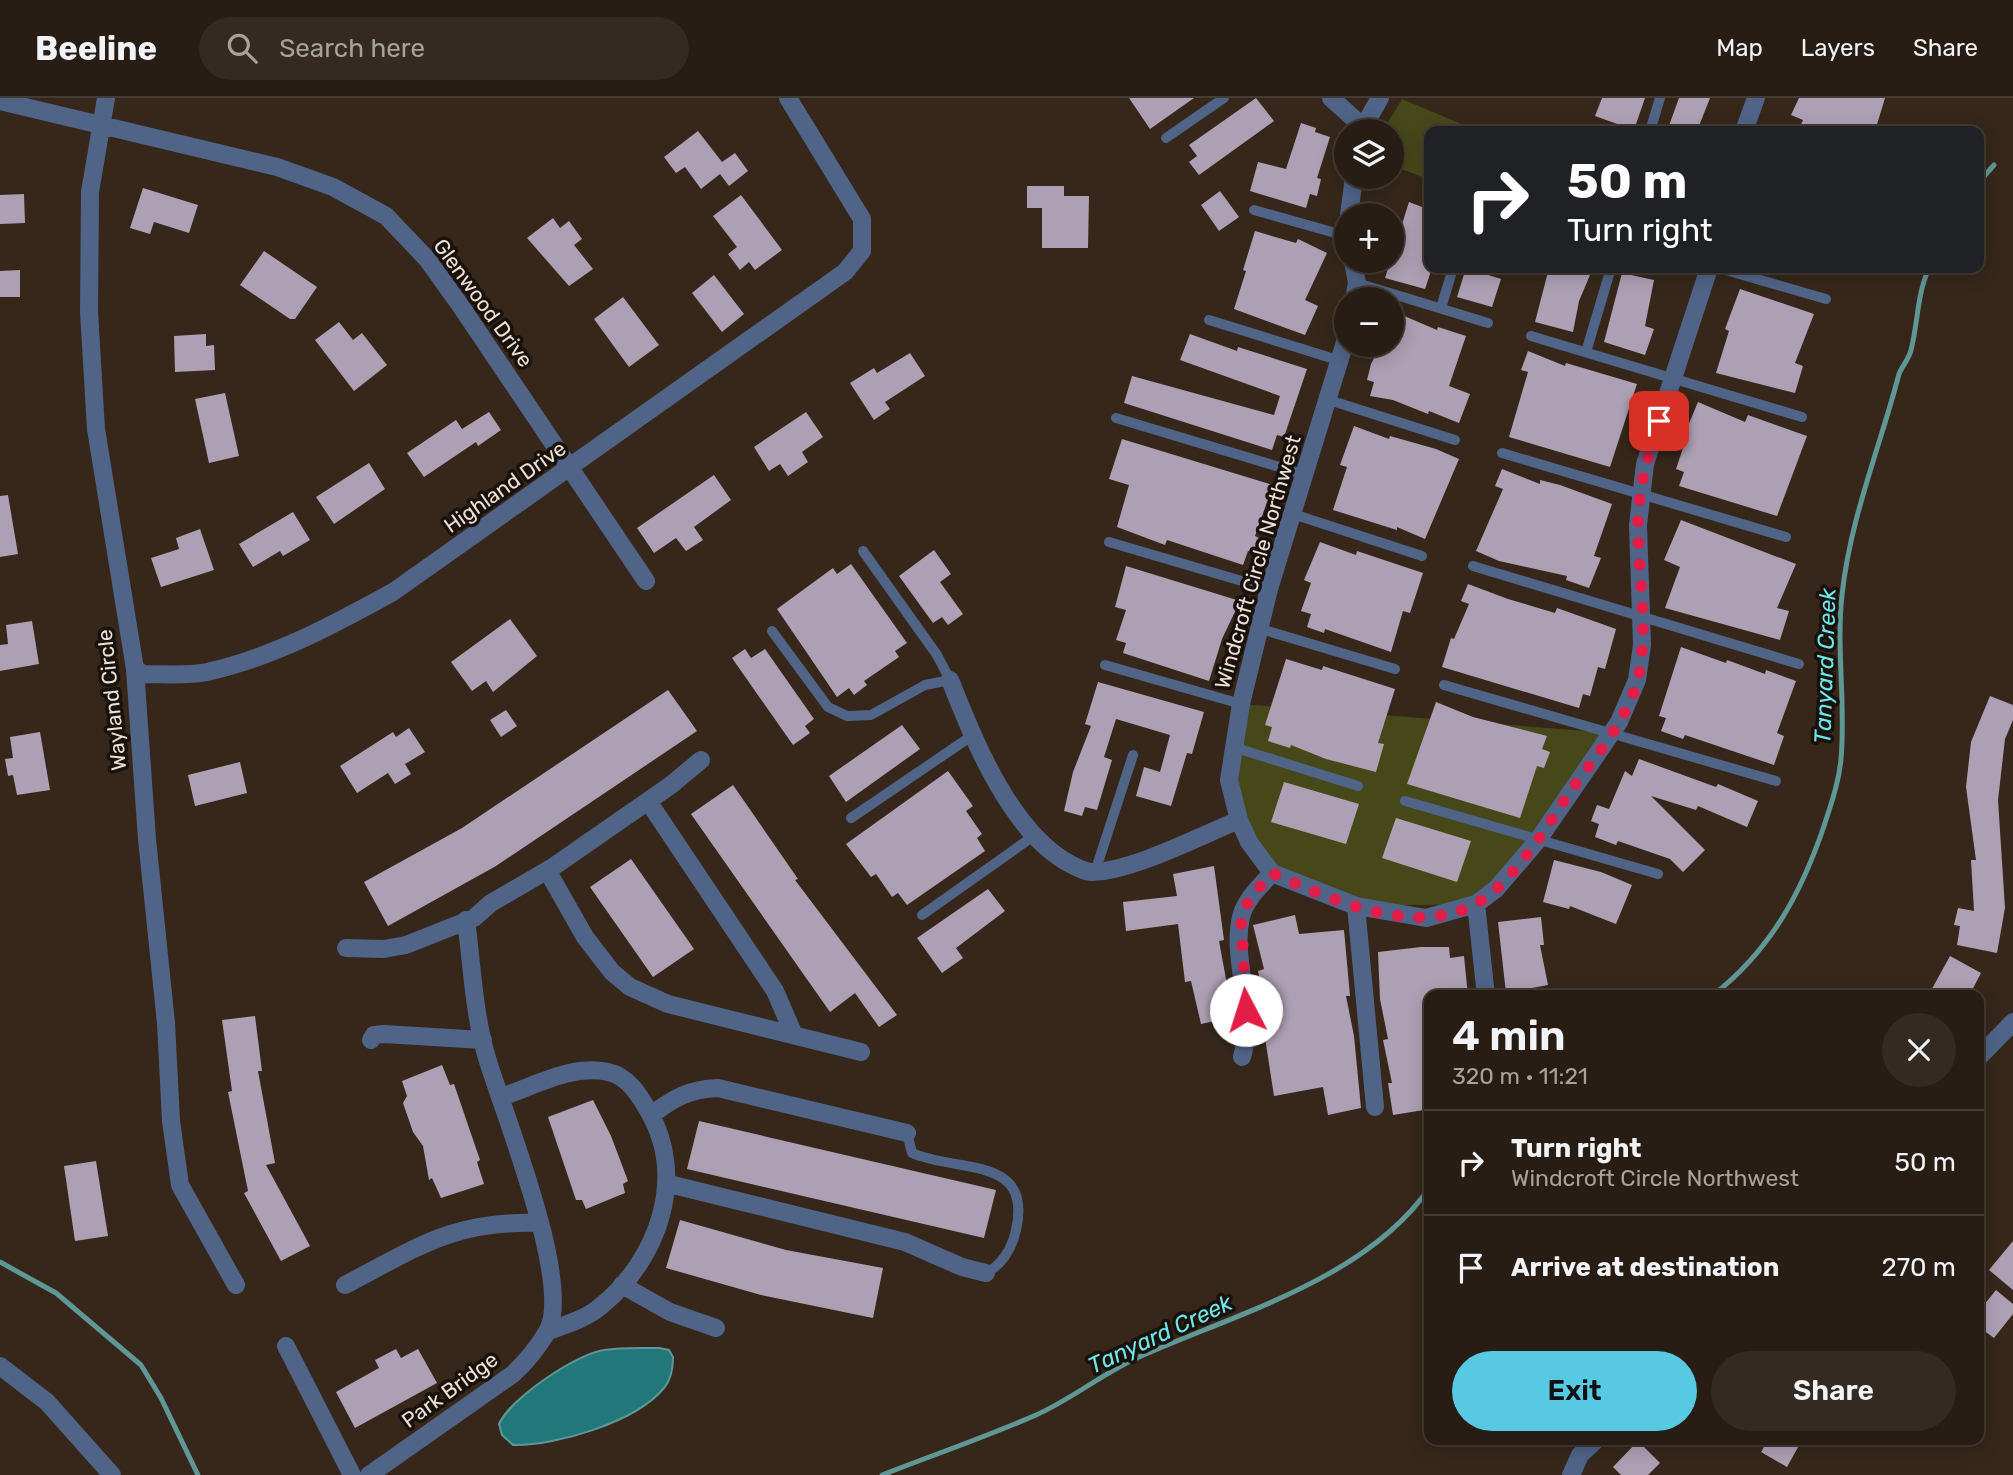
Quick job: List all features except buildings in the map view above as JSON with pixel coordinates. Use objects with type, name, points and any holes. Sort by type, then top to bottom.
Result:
[{"type":"street","name":"Wayland Circle","points":[[106,98],[90,192],[89,312],[95,416],[135,670],[147,839],[166,1023],[171,1121],[180,1185],[236,1285]]},
{"type":"street","name":"Highland Drive","points":[[135,670],[143,674],[204,673],[265,656],[327,629],[393,592],[845,272],[862,251],[862,219],[788,98]]},
{"type":"street","points":[[1331,98],[1353,119]]},
{"type":"street","points":[[1367,119],[1380,98]]},
{"type":"street","points":[[1748,126],[1756,98]]},
{"type":"street","name":"Glenwood Drive","points":[[0,101],[277,167],[333,187],[386,216],[427,260],[646,581]]},
{"type":"street","points":[[1242,1057],[1248,1034],[1241,917],[1250,898],[1272,873],[1356,906],[1426,918],[1476,904],[1496,889],[1538,840],[1611,733],[1637,680],[1641,617],[1639,494],[1645,464],[1707,273]]},
{"type":"street","name":"Windcroft Circle Northwest","points":[[1272,873],[1249,842],[1239,820],[1229,780],[1241,704],[1269,589],[1342,357]]},
{"type":"street","points":[[950,680],[979,752],[1035,835],[1060,858],[1088,872],[1138,861],[1239,820]]},
{"type":"street","points":[[346,948],[384,949],[406,945],[466,920],[547,870],[648,801],[701,760]]},
{"type":"street","points":[[648,801],[775,990],[794,1035]]},
{"type":"street","points":[[547,870],[567,911],[585,937],[612,972],[630,987],[667,1004],[860,1052]]},
{"type":"street","points":[[1476,904],[1485,990]]},
{"type":"street","points":[[1356,906],[1375,1107]]},
{"type":"street","points":[[466,920],[483,1040],[501,1097],[534,1196],[540,1223],[552,1286],[548,1331],[599,1308],[622,1285],[647,1248],[659,1220],[668,1184],[664,1141],[651,1115],[630,1084],[609,1072],[584,1070],[555,1077],[501,1097]]},
{"type":"street","points":[[1984,1052],[2013,1023]]},
{"type":"street","points":[[371,1040],[374,1035],[384,1034],[483,1040]]},
{"type":"street","points":[[651,1115],[676,1096],[695,1089],[718,1088],[907,1133]]},
{"type":"street","points":[[668,1184],[905,1242],[962,1267],[986,1273]]},
{"type":"street","points":[[345,1285],[446,1233],[500,1222],[540,1223]]},
{"type":"street","points":[[622,1285],[670,1311],[716,1328]]},
{"type":"street","name":"Park Bridge","points":[[369,1475],[513,1374],[525,1363],[548,1331]]},
{"type":"street","points":[[286,1346],[352,1475]]},
{"type":"street","points":[[0,1366],[47,1402],[112,1475]]},
{"type":"street","points":[[1571,1475],[1580,1455],[1591,1445]]},
{"type":"lane","points":[[1166,138],[1224,98]]},
{"type":"lane","points":[[1652,126],[1660,98]]},
{"type":"lane","points":[[1254,210],[1334,233]]},
{"type":"lane","points":[[1441,308],[1452,273]]},
{"type":"lane","points":[[1586,352],[1610,273]]},
{"type":"lane","points":[[1736,273],[1826,299]]},
{"type":"lane","points":[[1404,301],[1441,308],[1488,323]]},
{"type":"lane","points":[[1209,320],[1341,362]]},
{"type":"lane","points":[[1531,336],[1802,417]]},
{"type":"lane","points":[[1329,400],[1455,440]]},
{"type":"lane","points":[[1116,418],[1306,475]]},
{"type":"lane","points":[[1502,453],[1786,537]]},
{"type":"lane","points":[[1293,514],[1422,556]]},
{"type":"lane","points":[[1109,542],[1269,589]]},
{"type":"lane","points":[[772,631],[828,707],[846,716],[871,715],[925,685],[950,680],[937,655],[863,551]]},
{"type":"lane","points":[[1473,566],[1799,664]]},
{"type":"lane","points":[[1261,629],[1395,669]]},
{"type":"lane","points":[[1105,665],[1241,704]]},
{"type":"lane","points":[[1444,685],[1776,781]]},
{"type":"lane","points":[[850,818],[973,735]]},
{"type":"lane","points":[[1236,748],[1358,786]]},
{"type":"lane","points":[[1095,872],[1133,755]]},
{"type":"lane","points":[[1405,802],[1658,874]]},
{"type":"lane","points":[[922,915],[1035,835]]},
{"type":"lane","points":[[907,1133],[912,1153],[990,1171],[1009,1180],[1015,1188],[1019,1198],[1016,1229],[1008,1252],[996,1268],[986,1273]]},
{"type":"shaded area","points":[[1402,99],[1466,126],[1424,126],[1424,178],[1404,170],[1404,119],[1390,119]]},
{"type":"shaded area","points":[[1241,704],[1611,733],[1476,904],[1356,906],[1272,873],[1239,820],[1236,748]]},
{"type":"water","points":[[604,1350],[669,1350],[673,1357],[670,1377],[664,1388],[635,1411],[594,1430],[551,1441],[513,1445],[502,1435],[499,1424],[506,1414],[530,1390],[562,1368]]},
{"type":"waterway","name":"Tanyard Creek","points":[[1984,176],[1994,165]]},
{"type":"waterway","name":"Tanyard Creek","points":[[1719,990],[1751,960],[1794,898],[1815,851],[1837,785],[1842,739],[1840,615],[1846,567],[1859,511],[1899,374],[1911,350],[1927,273]]},
{"type":"waterway","name":"Tanyard Creek","points":[[882,1475],[1036,1415],[1139,1357],[1257,1309],[1336,1270],[1371,1246],[1403,1219],[1424,1194]]},
{"type":"waterway","name":"Tanyard Creek","points":[[0,1262],[56,1293],[141,1365],[161,1398],[198,1475]]},
{"type":"route","points":[[1246,1010],[1240,939],[1241,917],[1250,898],[1272,873],[1356,906],[1426,918],[1450,914],[1476,904],[1496,889],[1538,840],[1619,722],[1637,680],[1642,645],[1639,494],[1645,464],[1659,421]]}]
